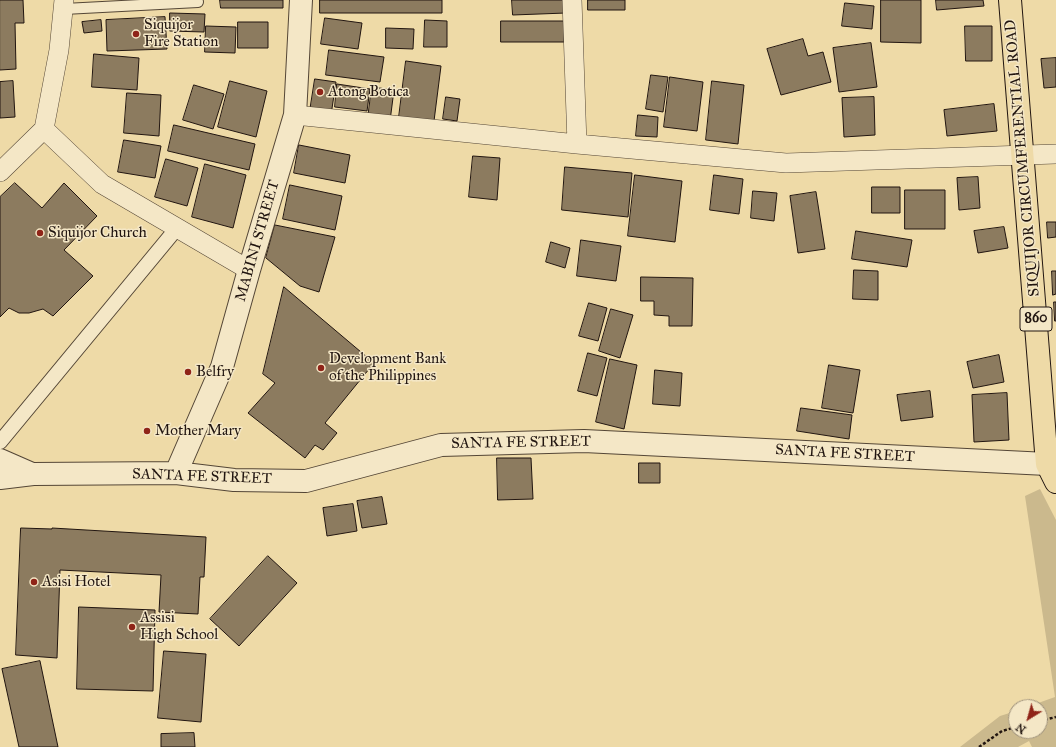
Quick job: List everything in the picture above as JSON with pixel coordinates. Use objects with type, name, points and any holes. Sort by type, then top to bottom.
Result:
[{"type":"main road","name":"SIQUIJOR CIRCUMFERENTIAL ROAD","points":[[1010,0],[1052,473]]},
{"type":"street","name":"MABINI STREET","points":[[176,473],[222,367],[249,270],[296,115],[301,0]]},
{"type":"street","points":[[572,0],[578,144]]},
{"type":"street","points":[[0,172],[44,129],[59,50],[64,5]]},
{"type":"street","points":[[296,115],[578,144],[786,163],[1056,154]]},
{"type":"street","points":[[44,129],[102,184],[249,270]]},
{"type":"street","points":[[0,442],[177,228]]},
{"type":"street","name":"SANTA FE STREET","points":[[0,478],[33,474],[176,473],[234,480],[306,481],[441,445],[584,441],[1052,473]]},
{"type":"street","points":[[0,460],[33,474]]},
{"type":"lane","points":[[64,5],[198,2]]},
{"type":"path","points":[[979,747],[1002,730],[1008,729]]},
{"type":"shaded area","points":[[1040,489],[1056,520],[1056,747],[1032,747],[1029,741],[1018,747],[960,747],[1000,716],[1008,714],[1008,739],[1048,739],[1048,700],[1055,697],[1025,496]]},
{"type":"building","points":[[0,0],[23,0],[24,23],[15,23],[16,69],[0,70]]},
{"type":"building","points":[[220,0],[283,0],[283,8],[221,8]]},
{"type":"building","points":[[320,0],[442,0],[442,13],[320,13]]},
{"type":"building","points":[[512,0],[566,0],[566,13],[513,15]]},
{"type":"building","points":[[588,0],[625,0],[625,10],[588,10]]},
{"type":"building","points":[[881,0],[921,0],[921,43],[881,42]]},
{"type":"building","points":[[936,0],[983,0],[984,6],[937,10]]},
{"type":"building","points":[[845,3],[874,6],[872,29],[842,26]]},
{"type":"building","points":[[170,13],[205,14],[204,32],[170,31]]},
{"type":"building","name":"Siquijor Fire Station","points":[[165,17],[167,49],[107,51],[106,20]]},
{"type":"building","points":[[325,18],[362,23],[358,49],[321,44]]},
{"type":"building","points":[[101,20],[102,31],[84,33],[82,22]]},
{"type":"building","points":[[425,20],[447,21],[447,47],[424,47]]},
{"type":"building","points":[[501,21],[564,21],[564,42],[501,42]]},
{"type":"building","points":[[238,22],[268,22],[268,48],[238,48]]},
{"type":"building","points":[[206,26],[236,27],[235,53],[205,52]]},
{"type":"building","points":[[965,26],[992,26],[992,61],[966,61]]},
{"type":"building","points":[[386,28],[414,29],[413,49],[386,48]]},
{"type":"building","points":[[803,39],[808,56],[823,52],[831,82],[781,95],[767,49]]},
{"type":"building","points":[[871,43],[877,87],[839,92],[833,48]]},
{"type":"building","points":[[329,50],[384,57],[380,82],[326,75]]},
{"type":"building","points":[[94,54],[139,58],[137,90],[92,87]]},
{"type":"building","points":[[1056,58],[1056,87],[1044,88],[1041,59]]},
{"type":"building","points":[[406,61],[441,66],[434,121],[399,117]]},
{"type":"building","points":[[651,75],[668,77],[663,112],[646,109]]},
{"type":"building","points":[[670,77],[703,82],[697,131],[664,127]]},
{"type":"building","points":[[315,79],[336,82],[331,115],[310,111]]},
{"type":"building","points":[[13,81],[15,117],[0,118],[0,82]]},
{"type":"building","points":[[230,81],[267,91],[256,137],[218,127]]},
{"type":"building","points":[[712,81],[744,85],[738,144],[706,140]]},
{"type":"building","points":[[337,84],[370,89],[367,111],[335,107]]},
{"type":"building","points":[[194,85],[224,94],[213,129],[183,120]]},
{"type":"building","points":[[372,87],[394,90],[390,121],[368,118]]},
{"type":"building","points":[[127,93],[161,95],[159,136],[124,133]]},
{"type":"building","points":[[446,97],[460,99],[457,121],[443,119]]},
{"type":"building","points":[[874,97],[875,135],[844,137],[842,98]]},
{"type":"building","points":[[994,104],[997,131],[947,136],[944,110]]},
{"type":"building","points":[[638,115],[658,117],[657,137],[636,136]]},
{"type":"building","points":[[174,125],[255,144],[249,170],[168,151]]},
{"type":"building","points":[[124,140],[161,146],[155,178],[118,172]]},
{"type":"building","points":[[299,145],[350,155],[345,183],[294,173]]},
{"type":"building","points":[[473,156],[500,158],[497,200],[469,197]]},
{"type":"building","points":[[166,159],[198,168],[187,206],[155,197]]},
{"type":"building","points":[[205,164],[246,175],[233,228],[192,217]]},
{"type":"building","points":[[565,167],[632,173],[628,217],[562,210]]},
{"type":"building","points":[[635,175],[682,181],[675,242],[628,236]]},
{"type":"building","points":[[714,175],[743,179],[739,214],[710,210]]},
{"type":"building","points":[[978,177],[980,208],[959,210],[957,178]]},
{"type":"building","name":"Siquijor Church","points":[[15,183],[42,208],[64,183],[97,216],[64,250],[93,276],[53,316],[43,309],[29,313],[19,313],[9,308],[0,317],[0,197]]},
{"type":"building","points":[[290,185],[342,196],[335,230],[283,219]]},
{"type":"building","points":[[872,187],[900,187],[900,213],[872,213]]},
{"type":"building","points":[[905,190],[945,190],[945,229],[905,229]]},
{"type":"building","points":[[753,191],[777,193],[774,221],[751,218]]},
{"type":"building","points":[[816,192],[825,249],[798,253],[790,196]]},
{"type":"building","points":[[1047,222],[1056,222],[1056,237],[1048,238]]},
{"type":"building","points":[[275,225],[335,237],[319,292],[300,286],[266,258]]},
{"type":"building","points":[[1004,227],[1008,248],[978,253],[974,231]]},
{"type":"building","points":[[856,231],[912,240],[907,267],[852,259]]},
{"type":"building","points":[[581,240],[621,246],[616,281],[577,276]]},
{"type":"building","points":[[551,242],[570,248],[565,268],[546,262]]},
{"type":"building","points":[[854,270],[878,271],[878,300],[853,299]]},
{"type":"building","points":[[1052,271],[1056,271],[1056,294],[1053,295]]},
{"type":"building","points":[[641,277],[693,278],[692,326],[669,326],[669,316],[654,315],[654,301],[641,301]]},
{"type":"building","points":[[284,287],[374,363],[325,423],[337,433],[323,450],[315,445],[305,458],[248,413],[275,383],[263,374]]},
{"type":"building","points":[[1054,302],[1056,302],[1056,321],[1055,321]]},
{"type":"building","points":[[589,303],[607,308],[598,341],[579,336]]},
{"type":"building","points":[[611,309],[633,315],[620,358],[599,351]]},
{"type":"building","points":[[588,353],[607,358],[597,396],[578,391]]},
{"type":"building","points":[[999,355],[1004,382],[973,388],[967,362]]},
{"type":"building","points":[[610,359],[637,365],[624,429],[596,422]]},
{"type":"building","points":[[829,365],[860,370],[853,413],[822,408]]},
{"type":"building","points":[[655,370],[682,373],[680,406],[653,404]]},
{"type":"building","points":[[930,391],[933,417],[901,421],[897,395]]},
{"type":"building","points":[[1007,393],[1009,440],[974,442],[972,395]]},
{"type":"building","points":[[801,408],[852,415],[849,439],[797,431]]},
{"type":"building","points":[[497,458],[531,458],[533,499],[498,500]]},
{"type":"building","points":[[639,463],[660,463],[660,483],[639,483]]},
{"type":"building","points":[[382,497],[387,524],[362,528],[357,501]]},
{"type":"building","points":[[353,504],[357,531],[327,536],[323,508]]},
{"type":"building","points":[[21,528],[52,528],[206,537],[204,577],[200,577],[198,614],[159,612],[161,575],[60,570],[57,658],[16,655]]},
{"type":"building","points":[[268,556],[297,583],[239,646],[210,619]]},
{"type":"building","points":[[79,607],[155,610],[153,691],[77,689]]},
{"type":"building","points":[[164,651],[206,654],[201,722],[158,718]]},
{"type":"building","points":[[40,661],[58,747],[19,747],[2,669]]},
{"type":"building","points":[[194,733],[195,747],[161,747],[161,734]]},
{"type":"place","name":"Siquijor Fire Station","points":[[136,34]]},
{"type":"place","name":"Atong Botica","points":[[320,92]]},
{"type":"place","name":"Siquijor Church","points":[[40,233]]},
{"type":"place","name":"Development Bank of the Philippines","points":[[321,368]]},
{"type":"place","name":"Belfry","points":[[188,372]]},
{"type":"place","name":"Mother Mary","points":[[147,431]]},
{"type":"place","name":"Asisi Hotel","points":[[34,582]]},
{"type":"place","name":"Assisi High School","points":[[132,627]]}]
